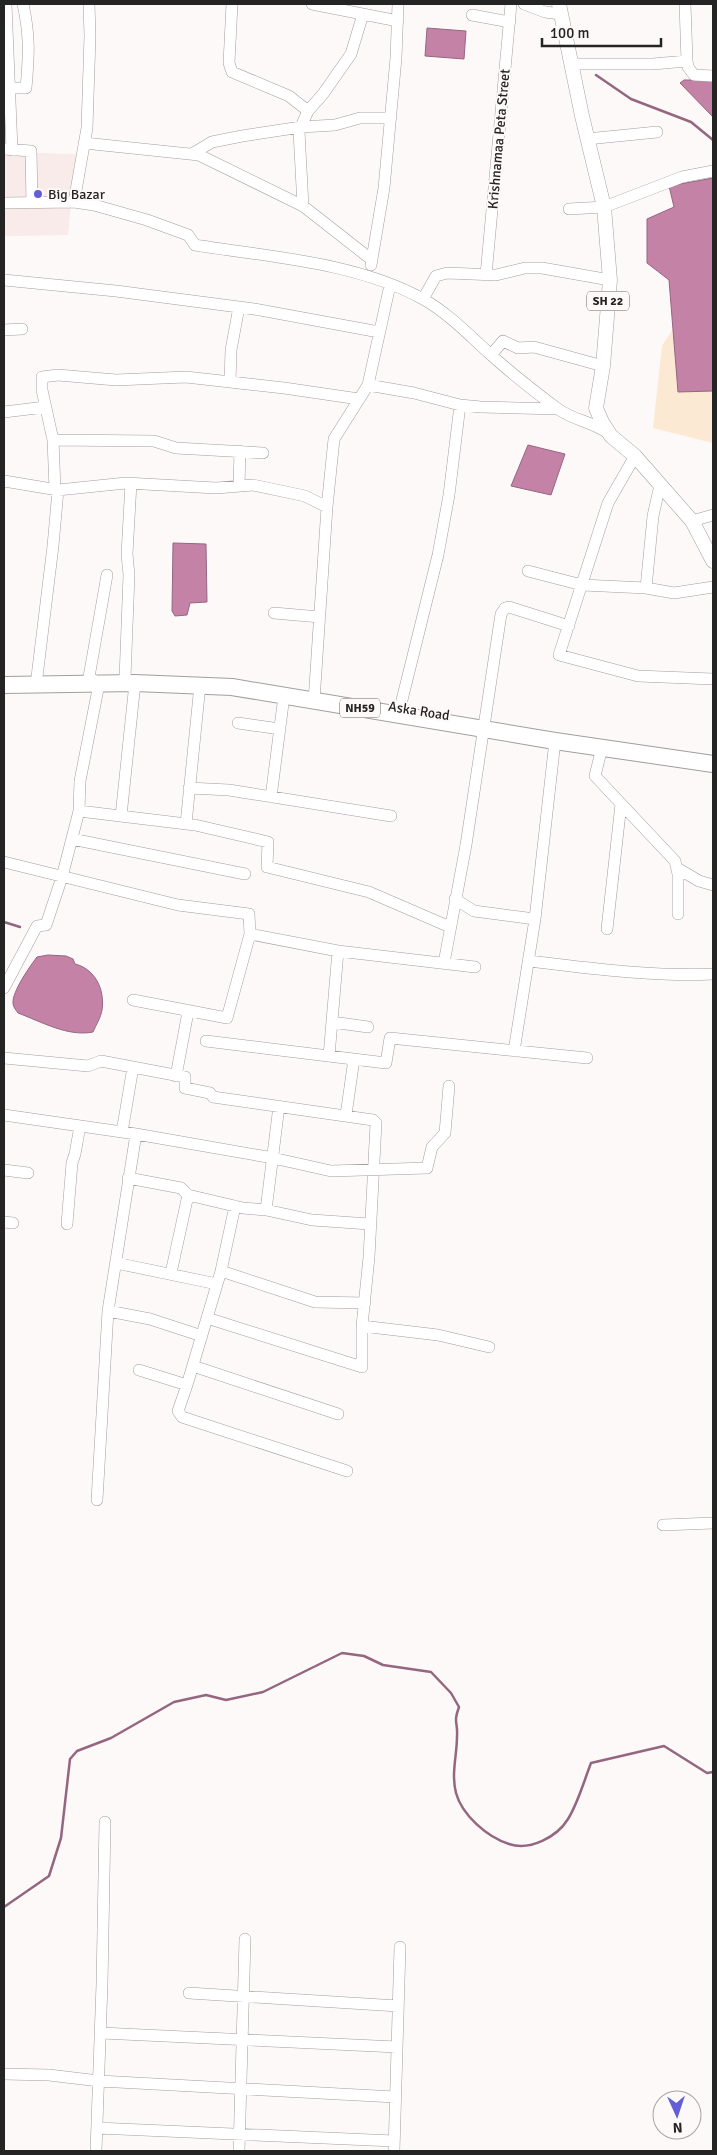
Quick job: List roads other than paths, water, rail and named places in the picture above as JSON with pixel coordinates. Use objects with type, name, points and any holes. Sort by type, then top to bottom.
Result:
[{"type":"highway","name":"Aska Road","points":[[4,678],[36,681],[229,680],[314,698],[400,708],[483,725],[713,757]]},
{"type":"highway","name":"NH59","points":[[4,685],[36,681]]},
{"type":"highway","name":"NH59","points":[[130,681],[232,687],[284,696],[314,698],[483,725],[555,741],[713,764]]},
{"type":"main road","name":"SH 22","points":[[560,9],[587,139],[604,207],[610,280],[603,366],[596,408],[611,436],[635,456],[692,521],[713,561]]},
{"type":"street","points":[[6,4],[9,88],[8,150],[31,150],[32,203]]},
{"type":"street","points":[[9,88],[26,88],[30,46],[23,4]]},
{"type":"street","points":[[74,202],[84,143],[89,54],[89,4]]},
{"type":"street","points":[[232,4],[229,64],[232,72],[289,96],[308,111]]},
{"type":"street","points":[[312,4],[398,21]]},
{"type":"street","points":[[369,276],[384,188],[391,118],[398,4]]},
{"type":"street","name":"Krishnamaa Peta Street","points":[[486,275],[511,4]]},
{"type":"street","points":[[524,4],[545,12],[560,9]]},
{"type":"street","points":[[685,4],[688,67],[694,75],[713,76]]},
{"type":"street","points":[[302,206],[301,127],[308,111],[323,94],[351,54],[363,14]]},
{"type":"street","points":[[472,15],[510,22]]},
{"type":"street","points":[[572,64],[653,64],[687,61]]},
{"type":"street","points":[[192,154],[212,142],[301,127],[335,125],[360,118],[391,118]]},
{"type":"street","points":[[587,139],[657,132]]},
{"type":"street","points":[[84,143],[199,156],[302,206],[372,260]]},
{"type":"street","points":[[569,209],[604,207],[682,177],[713,171]]},
{"type":"street","points":[[4,203],[74,202],[94,205],[147,220],[188,235],[195,245],[333,267],[369,276],[423,299],[463,328],[491,355],[558,409],[574,419],[595,424],[611,436]]},
{"type":"street","points":[[423,299],[436,276],[447,273],[496,275],[525,268],[542,268],[610,280]]},
{"type":"street","points":[[4,280],[116,291],[239,307],[379,332]]},
{"type":"street","points":[[314,698],[327,507],[334,439],[368,385],[390,285]]},
{"type":"street","points":[[230,382],[232,350],[239,307]]},
{"type":"street","points":[[4,330],[22,329]]},
{"type":"street","points":[[491,355],[503,341],[518,348],[534,347],[603,366]]},
{"type":"street","points":[[36,681],[53,546],[56,489],[53,440],[45,407],[42,377],[58,375],[116,380],[186,377],[359,399]]},
{"type":"street","points":[[368,385],[414,393],[460,405],[558,409]]},
{"type":"street","points":[[400,708],[438,555],[450,495],[460,405]]},
{"type":"street","points":[[4,412],[45,407]]},
{"type":"street","points":[[53,440],[154,441],[176,448],[263,453]]},
{"type":"street","points":[[240,451],[240,486]]},
{"type":"street","points":[[635,456],[608,503],[558,655],[638,676],[713,679]]},
{"type":"street","points":[[4,481],[56,489],[131,483],[216,488],[254,485],[305,496],[327,507]]},
{"type":"street","points":[[121,816],[130,681],[129,575],[127,554],[131,483]]},
{"type":"street","points":[[646,588],[653,516],[660,485]]},
{"type":"street","points":[[692,521],[713,515]]},
{"type":"street","points":[[528,571],[582,586],[646,588],[674,593],[713,587]]},
{"type":"street","points":[[4,988],[8,971],[36,926],[46,925],[62,877],[80,811],[80,780],[107,575]]},
{"type":"street","points":[[444,963],[466,845],[501,614],[505,608],[509,607],[569,626]]},
{"type":"street","points":[[274,613],[320,617]]},
{"type":"street","points":[[186,824],[200,685]]},
{"type":"street","points":[[271,797],[284,696]]},
{"type":"street","points":[[238,723],[280,728]]},
{"type":"street","points":[[514,1051],[535,920],[555,741]]},
{"type":"street","points":[[602,748],[595,776],[675,861],[677,868],[678,914]]},
{"type":"street","points":[[189,788],[222,789],[332,805],[391,816]]},
{"type":"street","points":[[607,928],[621,804]]},
{"type":"street","points":[[80,811],[186,824],[268,842],[268,868],[369,892],[450,927]]},
{"type":"street","points":[[72,839],[245,874]]},
{"type":"street","points":[[4,862],[178,905],[249,914],[250,934],[227,1018],[133,1000]]},
{"type":"street","points":[[677,868],[699,881],[713,885]]},
{"type":"street","points":[[455,899],[474,910],[535,920]]},
{"type":"street","points":[[250,934],[338,951],[475,967]]},
{"type":"street","points":[[329,1056],[338,951]]},
{"type":"street","points":[[529,961],[585,968],[692,975],[713,974]]},
{"type":"street","points":[[176,1076],[188,1012]]},
{"type":"street","points":[[332,1022],[368,1027]]},
{"type":"street","points":[[206,1040],[386,1063],[390,1038],[587,1058]]},
{"type":"street","points":[[4,1058],[88,1066],[101,1061],[184,1077],[185,1088],[210,1093],[213,1097],[346,1115],[372,1120],[376,1124],[362,1326],[362,1367],[207,1318]]},
{"type":"street","points":[[346,1115],[354,1059]]},
{"type":"street","points":[[122,1132],[133,1068]]},
{"type":"street","points":[[4,1115],[136,1134],[273,1158],[331,1171],[427,1168],[432,1147],[444,1133],[449,1086]]},
{"type":"street","points":[[266,1210],[279,1106]]},
{"type":"street","points":[[67,1224],[72,1163],[80,1126]]},
{"type":"street","points":[[97,1500],[108,1311],[136,1134]]},
{"type":"street","points":[[4,1170],[28,1173]]},
{"type":"street","points":[[128,1178],[181,1188],[188,1194],[236,1206],[266,1210],[312,1220],[370,1224]]},
{"type":"street","points":[[171,1273],[188,1194]]},
{"type":"street","points":[[236,1206],[221,1271],[178,1411],[182,1417],[346,1471]]},
{"type":"street","points":[[116,1263],[217,1284]]},
{"type":"street","points":[[221,1271],[315,1302],[365,1303]]},
{"type":"street","points":[[108,1311],[150,1319],[202,1336]]},
{"type":"street","points":[[362,1326],[438,1335],[489,1347]]},
{"type":"street","points":[[193,1366],[338,1414]]},
{"type":"street","points":[[139,1370],[186,1386]]},
{"type":"street","points":[[662,1525],[713,1523]]},
{"type":"street","points":[[96,2151],[105,1822]]},
{"type":"street","points":[[239,2151],[245,1939]]},
{"type":"street","points":[[97,2128],[240,2134],[394,2146],[400,1947]]},
{"type":"street","points":[[189,1993],[398,2006]]},
{"type":"street","points":[[100,2033],[397,2047]]},
{"type":"street","points":[[4,2074],[49,2075],[98,2081],[395,2097]]},
{"type":"waterway","points":[[596,75],[631,99],[691,122],[713,140]]},
{"type":"waterway","points":[[4,922],[20,927]]},
{"type":"waterway","points":[[4,1907],[49,1876],[61,1838],[70,1759],[77,1751],[111,1738],[174,1702],[206,1695],[226,1700],[263,1692],[342,1653],[364,1656],[383,1665],[431,1672],[451,1693],[459,1707],[456,1720],[457,1736],[454,1771],[456,1793],[459,1801],[470,1817],[484,1831],[509,1844],[517,1846],[534,1844],[550,1837],[563,1826],[575,1806],[591,1763],[664,1746],[707,1773],[713,1772]]},
{"type":"place","name":"Big Bazar","points":[[38,194]]}]
